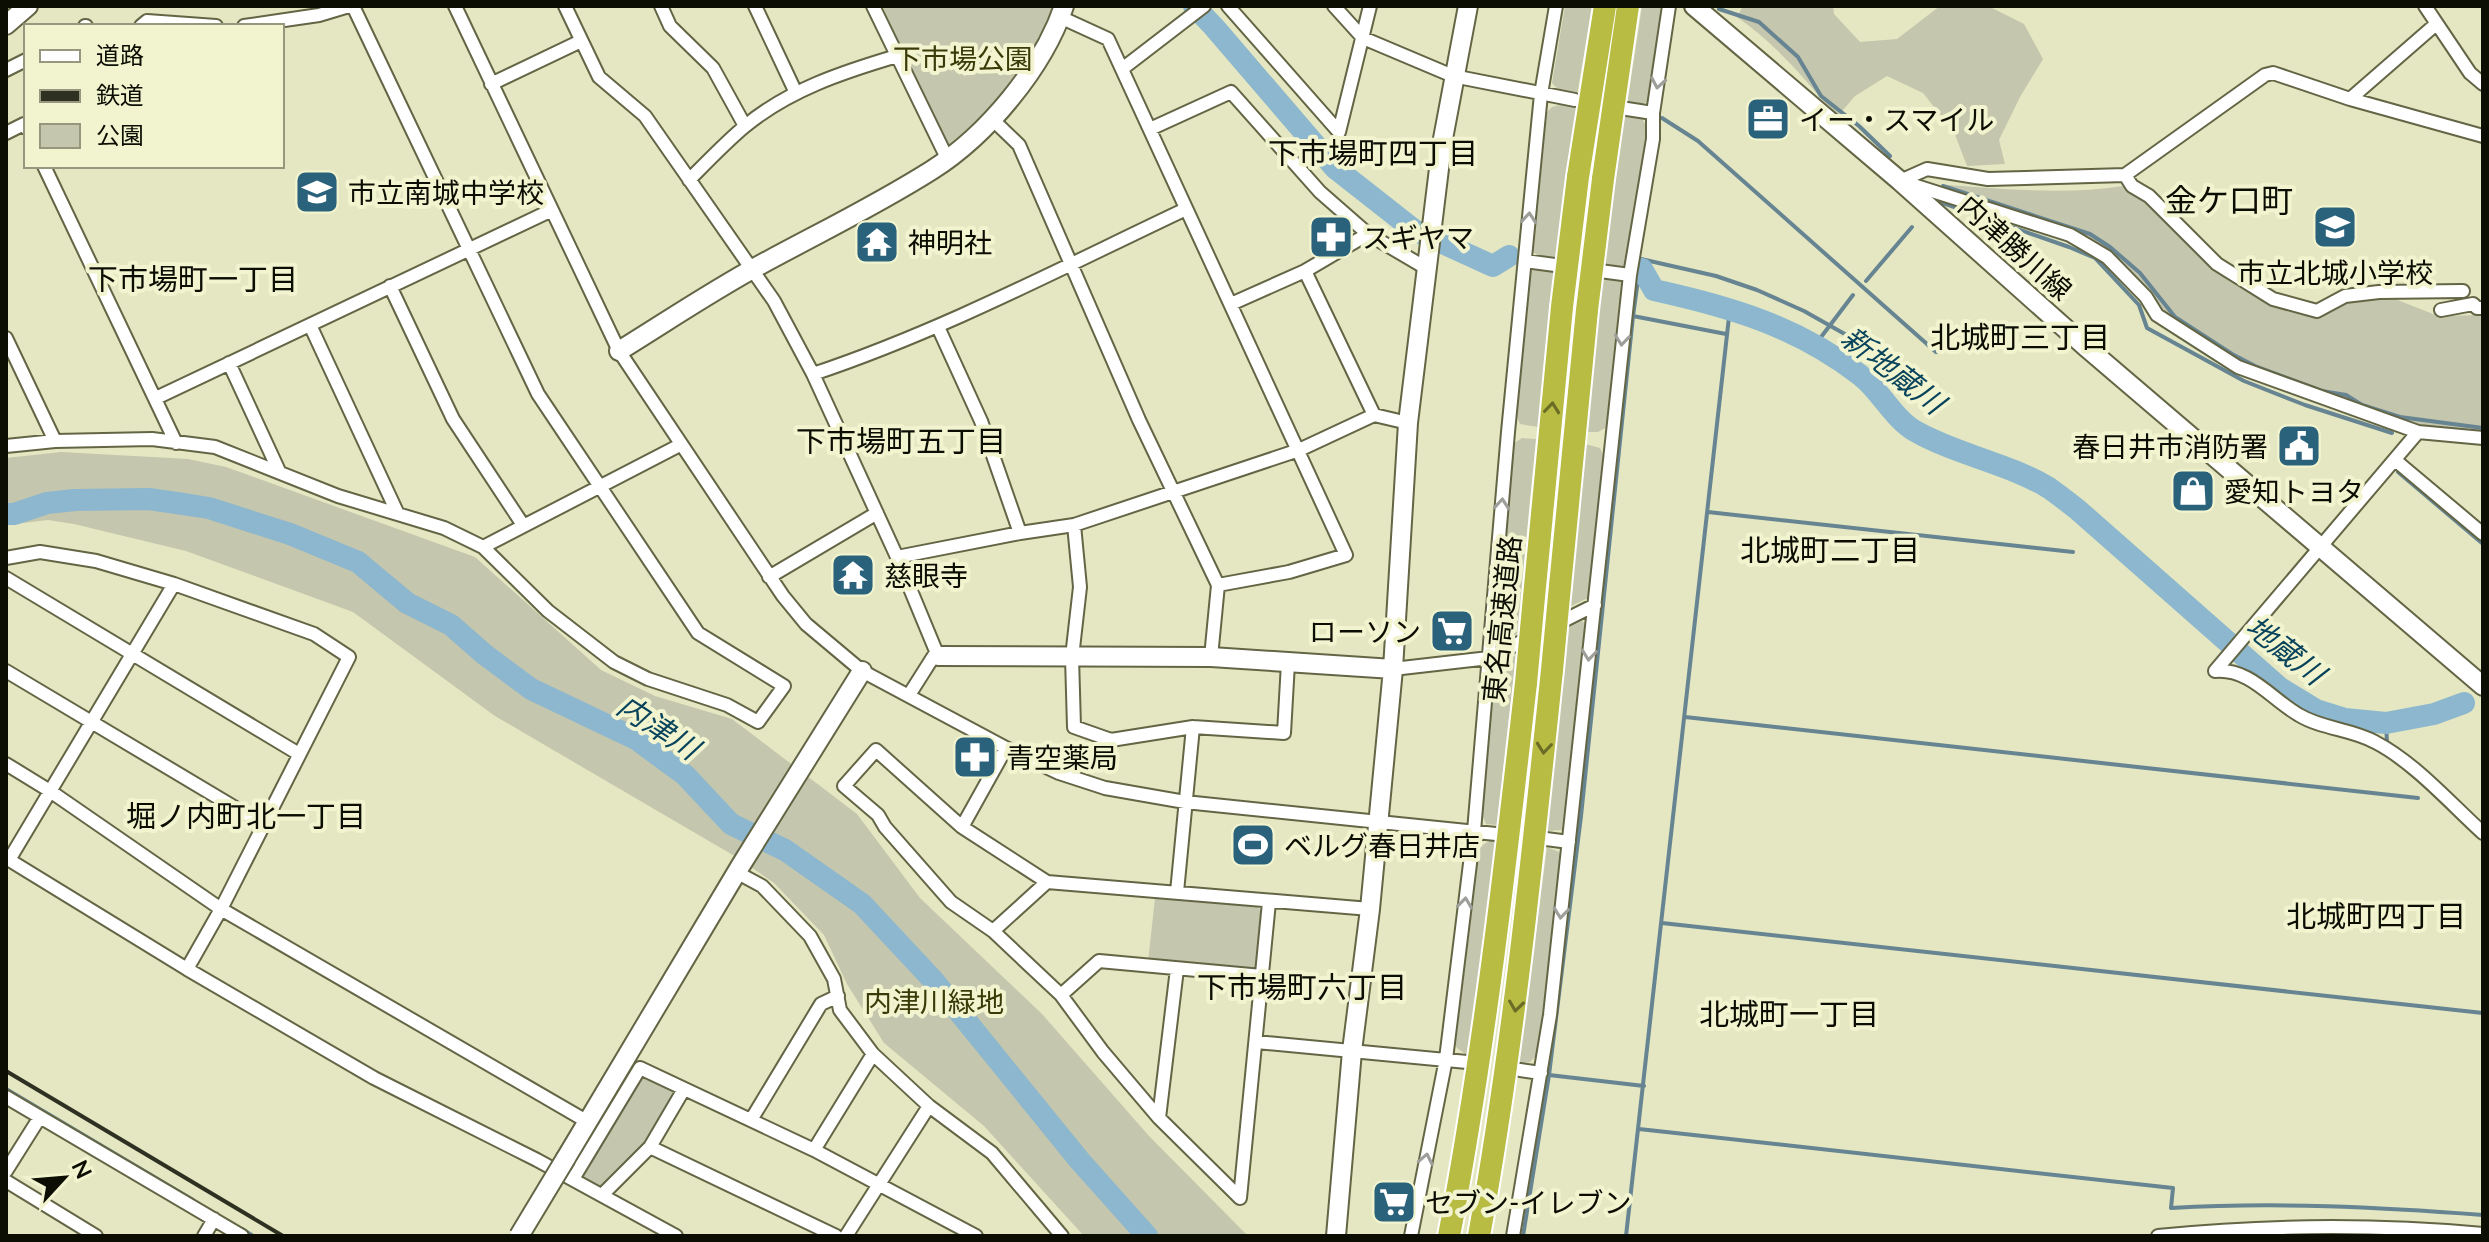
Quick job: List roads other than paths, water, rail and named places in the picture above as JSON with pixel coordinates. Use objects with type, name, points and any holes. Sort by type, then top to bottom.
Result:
[{"type":"highway","name":"東名高速道路","points":[[1450,1235],[1490,990],[1526,683],[1562,307],[1578,177],[1605,6]]},
{"type":"highway","name":"東名高速道路","points":[[1479,1236],[1517,998],[1587,310],[1628,7]]},
{"type":"street","points":[[6,25],[28,6]]},
{"type":"street","points":[[6,446],[55,441],[152,439],[215,447],[338,496],[444,528],[483,547],[548,611],[614,662],[648,679],[727,705],[758,722],[784,686],[698,633],[538,394],[351,6],[319,15],[258,24]]},
{"type":"street","points":[[455,6],[619,351],[769,577],[806,624],[862,671],[1006,748],[1059,773],[1105,788],[1185,802],[1496,834]]},
{"type":"street","points":[[565,6],[599,77],[645,116],[774,301],[813,374],[877,513],[936,655]]},
{"type":"street","points":[[661,6],[670,26],[713,68],[745,126]]},
{"type":"street","points":[[755,6],[796,93]]},
{"type":"street","points":[[873,6],[947,158]]},
{"type":"street","points":[[1122,69],[1204,6]]},
{"type":"street","points":[[1228,6],[1339,132],[1370,6]]},
{"type":"street","points":[[1334,6],[1363,38],[1453,76],[1575,100]]},
{"type":"street","points":[[1336,1236],[1352,1051],[1370,909],[1393,669],[1408,423],[1453,76],[1468,6]]},
{"type":"street","points":[[1411,1236],[1446,1059],[1474,831],[1541,94],[1556,6]]},
{"type":"street","points":[[1513,1236],[1541,1073],[1630,275],[1653,139],[1653,113],[1669,6]]},
{"type":"street","name":"内津勝川線","points":[[1694,6],[2483,686]]},
{"type":"street","points":[[2425,6],[2470,73],[2483,84]]},
{"type":"street","points":[[619,351],[751,270],[933,169],[992,119],[1021,86],[1062,12],[1108,39],[1346,555],[1289,572],[1218,585]]},
{"type":"street","points":[[143,24],[147,21],[188,24]]},
{"type":"street","points":[[2350,99],[2435,25]]},
{"type":"street","points":[[491,84],[581,41]]},
{"type":"street","points":[[689,180],[745,126],[796,93],[835,75],[897,56]]},
{"type":"street","points":[[6,70],[24,61]]},
{"type":"street","points":[[1900,181],[1927,169],[1988,179],[2125,175],[2265,75],[2273,73],[2350,99],[2483,136]]},
{"type":"street","points":[[1150,129],[1231,92],[1320,192],[1368,234],[1427,264]]},
{"type":"street","points":[[1627,109],[1653,113]]},
{"type":"street","points":[[992,119],[1019,145],[1172,492],[1218,585],[1211,657]]},
{"type":"street","points":[[45,168],[176,443]]},
{"type":"street","points":[[2125,175],[2132,186],[2149,196],[2217,264],[2273,299],[2317,311],[2345,296],[2379,292],[2463,291]]},
{"type":"street","points":[[1900,181],[2070,235],[2107,257],[2146,297],[2157,315],[2238,367],[2418,432],[2483,438]]},
{"type":"street","points":[[813,374],[874,354],[938,327],[1186,209]]},
{"type":"street","points":[[156,398],[552,210]]},
{"type":"street","points":[[1231,304],[1305,271],[1368,234]]},
{"type":"street","points":[[1525,261],[1630,275]]},
{"type":"street","points":[[1305,271],[1374,415]]},
{"type":"street","points":[[390,286],[453,419],[523,525]]},
{"type":"street","points":[[2441,310],[2473,304],[2483,308]]},
{"type":"street","points":[[310,325],[397,512]]},
{"type":"street","points":[[938,327],[981,421],[1020,533]]},
{"type":"street","points":[[6,338],[12,362],[55,441]]},
{"type":"street","points":[[229,363],[279,471]]},
{"type":"street","points":[[897,557],[1074,525],[1299,450],[1374,415],[1408,423]]},
{"type":"street","points":[[2418,432],[2215,671],[2242,673],[2301,717],[2371,739],[2392,751],[2483,833]]},
{"type":"street","points":[[483,547],[680,445]]},
{"type":"street","points":[[2395,460],[2483,534]]},
{"type":"street","points":[[769,577],[877,513]]},
{"type":"street","points":[[1074,525],[1080,587],[1072,657],[1074,727],[1111,740],[1193,727],[1284,733],[1288,663]]},
{"type":"street","points":[[6,558],[40,552],[96,561],[174,584],[314,634],[349,657],[221,909],[187,969]]},
{"type":"street","points":[[6,578],[299,754]]},
{"type":"street","points":[[174,584],[8,859],[187,969],[374,1078],[573,1179],[676,1236]]},
{"type":"street","points":[[936,655],[1211,657],[1393,669],[1489,658],[1595,605]]},
{"type":"street","points":[[909,695],[936,655]]},
{"type":"street","points":[[6,671],[264,825]]},
{"type":"street","points":[[519,1236],[738,868],[862,671]]},
{"type":"street","points":[[1177,892],[1193,727]]},
{"type":"street","points":[[962,827],[1006,748]]},
{"type":"street","points":[[1269,902],[1240,1198],[1159,1118],[1103,1052],[1061,995],[993,931],[951,902],[878,815],[844,786],[876,750],[962,827],[1047,882],[1370,909]]},
{"type":"street","points":[[6,764],[221,909],[588,1122]]},
{"type":"street","points":[[1546,839],[1569,842]]},
{"type":"street","points":[[738,868],[762,886],[810,936],[834,979],[840,1010],[873,1054],[929,1106],[992,1153],[1062,1236]]},
{"type":"street","points":[[993,931],[1047,882]]},
{"type":"street","points":[[1061,995],[1099,961],[1262,976]]},
{"type":"street","points":[[1159,1118],[1177,969]]},
{"type":"street","points":[[751,1120],[821,1004],[838,996]]},
{"type":"street","points":[[1256,1042],[1467,1062]]},
{"type":"street","points":[[814,1150],[873,1054]]},
{"type":"street","points":[[573,1179],[640,1068],[814,1150],[976,1236]]},
{"type":"street","points":[[1520,1070],[1541,1073]]},
{"type":"street","points":[[602,1195],[650,1147],[684,1089]]},
{"type":"street","points":[[6,1097],[242,1236]]},
{"type":"street","points":[[846,1236],[929,1106]]},
{"type":"street","points":[[6,1171],[40,1117]]},
{"type":"street","points":[[650,1147],[836,1236]]},
{"type":"street","points":[[6,1181],[96,1236]]},
{"type":"street","points":[[204,1236],[214,1219]]},
{"type":"street","points":[[2158,1236],[2236,1228],[2336,1226],[2483,1234]]},
{"type":"waterway","name":"新地蔵川","points":[[1194,6],[1335,168],[1414,230],[1493,266],[1509,256]]},
{"type":"waterway","points":[[1719,9],[1759,22],[1798,57],[1821,96],[1890,156]]},
{"type":"waterway","points":[[1662,118],[1698,141],[1936,352],[1973,346]]},
{"type":"waterway","points":[[1943,186],[2090,234],[2140,273],[2175,317],[2257,367],[2322,391],[2346,395],[2362,405],[2400,417],[2483,428]]},
{"type":"waterway","points":[[1940,202],[2095,258],[2139,305],[2147,328],[2244,381],[2305,405],[2392,433]]},
{"type":"waterway","points":[[1866,281],[1912,227]]},
{"type":"waterway","points":[[1726,334],[1633,316],[1641,259],[1716,276],[1804,311],[1866,346],[1904,380]]},
{"type":"waterway","name":"新地蔵川","points":[[1642,269],[1654,290],[1736,311],[1812,343],[1860,375],[1915,431],[2049,488],[2280,688],[2316,710],[2345,719],[2386,723],[2434,714],[2464,703]]},
{"type":"waterway","points":[[1815,345],[1853,295]]},
{"type":"waterway","points":[[1626,1236],[1730,308]]},
{"type":"waterway","points":[[1523,1236],[1549,1075],[1581,816],[1633,316]]},
{"type":"waterway","points":[[2398,472],[2483,544]]},
{"type":"waterway","name":"内津川","points":[[6,514],[47,503],[75,500],[149,499],[209,508],[290,534],[358,562],[407,603],[451,625],[531,689],[636,739],[685,775],[731,824],[785,850],[862,904],[933,980],[1080,1161],[1147,1236]]},
{"type":"waterway","points":[[1708,512],[2073,552]]},
{"type":"waterway","points":[[1685,717],[2418,798]]},
{"type":"waterway","points":[[2386,723],[2387,743]]},
{"type":"waterway","points":[[1662,923],[2483,1013]]},
{"type":"waterway","points":[[1549,1075],[1644,1086]]},
{"type":"waterway","points":[[6,1089],[193,1200]]},
{"type":"waterway","points":[[1639,1129],[2173,1188],[2171,1208],[2327,1206],[2483,1215]]},
{"type":"waterway","points":[[242,1229],[253,1236]]},
{"type":"railway","points":[[6,1071],[283,1236]]},
{"type":"place","name":"イー・スマイル","points":[[1768,119]]},
{"type":"place","name":"市立南城中学校","points":[[317,192]]},
{"type":"place","name":"市立北城小学校","points":[[2335,227]]},
{"type":"place","name":"スギヤマ","points":[[1331,237]]},
{"type":"place","name":"神明社","points":[[877,242]]},
{"type":"place","name":"春日井市消防署","points":[[2299,446]]},
{"type":"place","name":"愛知トヨタ","points":[[2193,491]]},
{"type":"place","name":"慈眼寺","points":[[853,575]]},
{"type":"place","name":"ローソン","points":[[1452,631]]},
{"type":"place","name":"青空薬局","points":[[975,757]]},
{"type":"place","name":"ベルグ春日井店","points":[[1253,845]]},
{"type":"place","name":"セブン-イレブン","points":[[1394,1202]]},
{"type":"district","name":"下市場町四丁目","points":[[1373,152]]},
{"type":"district","name":"金ケ口町","points":[[2229,199]]},
{"type":"district","name":"下市場町一丁目","points":[[193,278]]},
{"type":"district","name":"北城町三丁目","points":[[2020,336]]},
{"type":"district","name":"下市場町五丁目","points":[[901,440]]},
{"type":"district","name":"北城町二丁目","points":[[1830,549]]},
{"type":"district","name":"堀ノ内町北一丁目","points":[[246,815]]},
{"type":"district","name":"北城町四丁目","points":[[2376,915]]},
{"type":"district","name":"下市場町六丁目","points":[[1302,986]]},
{"type":"district","name":"北城町一丁目","points":[[1789,1013]]},
{"type":"park label","name":"下市場公園","points":[[963,58]]},
{"type":"park label","name":"内津川緑地","points":[[934,1001]]},
{"type":"water label","name":"地蔵川","points":[[2286,649]]}]
